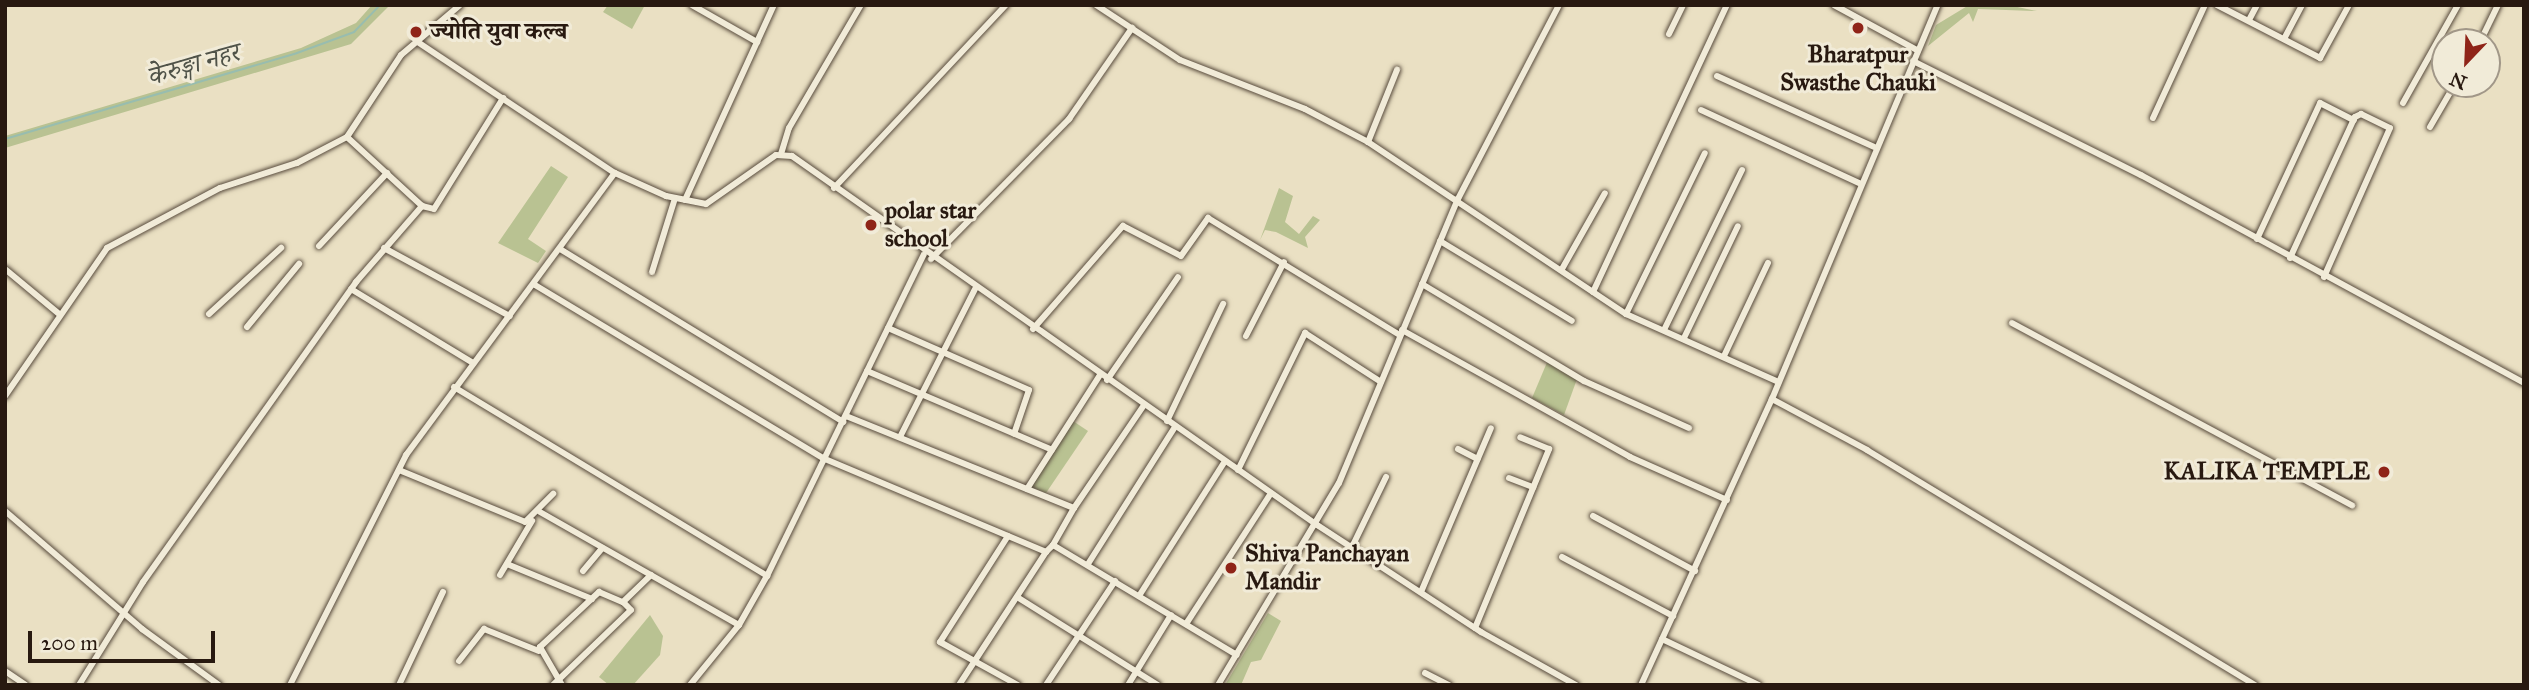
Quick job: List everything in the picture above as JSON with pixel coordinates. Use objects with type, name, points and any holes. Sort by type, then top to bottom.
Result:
[{"type":"street","points":[[6,393],[58,313],[116,241],[220,188],[297,163],[347,137],[401,55],[419,43],[460,5]]},
{"type":"street","points":[[692,5],[757,42]]},
{"type":"street","points":[[685,200],[774,5]]},
{"type":"street","points":[[419,43],[615,173],[675,198],[712,201],[781,154],[789,128],[861,5]]},
{"type":"street","points":[[834,188],[1006,5]]},
{"type":"street","points":[[1096,5],[1180,60],[1305,109],[1367,142],[1458,199],[1626,314],[1779,382]]},
{"type":"street","points":[[1218,685],[1317,525],[1458,199],[1559,5]]},
{"type":"street","points":[[1669,34],[1683,5]]},
{"type":"street","points":[[1593,292],[1727,5]]},
{"type":"street","points":[[1834,5],[1844,7],[1917,50]]},
{"type":"street","points":[[1641,685],[1772,399],[1874,147],[1938,5]]},
{"type":"street","points":[[2154,118],[2206,5]]},
{"type":"street","points":[[2217,5],[2319,58],[2349,5]]},
{"type":"street","points":[[2249,20],[2257,5]]},
{"type":"street","points":[[2284,39],[2302,5]]},
{"type":"street","points":[[2403,103],[2458,5]]},
{"type":"street","points":[[2487,28],[2498,5]]},
{"type":"street","points":[[690,685],[739,625],[768,576],[888,328],[928,256],[1069,119],[1132,28]]},
{"type":"street","points":[[1913,61],[2257,239],[2324,278],[2524,383]]},
{"type":"street","points":[[1367,142],[1397,70]]},
{"type":"street","points":[[1717,76],[1874,147]]},
{"type":"street","points":[[347,137],[422,206],[437,207],[503,98]]},
{"type":"street","points":[[2430,127],[2447,98]]},
{"type":"street","points":[[2257,239],[2320,103],[2354,120]]},
{"type":"street","points":[[1701,110],[1859,183]]},
{"type":"street","points":[[2290,258],[2354,120],[2361,114],[2393,133],[2324,278]]},
{"type":"street","points":[[1626,314],[1705,153]]},
{"type":"street","points":[[781,154],[834,188],[975,289],[1317,525],[1475,628],[1576,685]]},
{"type":"street","points":[[1664,330],[1742,170]]},
{"type":"street","points":[[319,246],[387,173]]},
{"type":"street","points":[[290,685],[399,470],[454,387],[535,285],[615,173]]},
{"type":"street","points":[[1562,269],[1605,193]]},
{"type":"street","points":[[652,272],[675,198]]},
{"type":"street","points":[[79,685],[124,613],[351,289],[422,206]]},
{"type":"street","points":[[1033,329],[1123,226],[1181,256],[1204,220],[1213,219],[1401,332],[1630,457],[1727,500]]},
{"type":"street","points":[[1684,338],[1738,226]]},
{"type":"street","points":[[1440,241],[1572,321]]},
{"type":"street","points":[[209,314],[281,248]]},
{"type":"street","points":[[384,248],[510,316]]},
{"type":"street","points":[[560,249],[844,419],[900,437],[1074,508]]},
{"type":"street","points":[[1247,337],[1284,262]]},
{"type":"street","points":[[1724,356],[1768,262]]},
{"type":"street","points":[[247,327],[299,264]]},
{"type":"street","points":[[5,269],[58,313]]},
{"type":"street","points":[[1107,380],[1178,276]]},
{"type":"street","points":[[1422,284],[1584,381],[1689,428]]},
{"type":"street","points":[[535,285],[825,459],[1046,552]]},
{"type":"street","points":[[351,289],[473,363]]},
{"type":"street","points":[[900,437],[975,289]]},
{"type":"street","points":[[1167,421],[1223,304]]},
{"type":"street","points":[[2012,323],[2352,505]]},
{"type":"street","points":[[888,328],[1029,390],[1014,435]]},
{"type":"street","points":[[1238,470],[1305,333],[1381,382]]},
{"type":"street","points":[[867,371],[1052,450]]},
{"type":"street","points":[[1027,489],[1100,375]]},
{"type":"street","points":[[454,387],[768,576]]},
{"type":"street","points":[[1772,399],[1867,450],[2255,685]]},
{"type":"street","points":[[959,685],[1144,405]]},
{"type":"street","points":[[1088,564],[1175,426]]},
{"type":"street","points":[[1421,593],[1491,428]]},
{"type":"street","points":[[1475,628],[1549,449],[1520,437]]},
{"type":"street","points":[[1458,449],[1478,459]]},
{"type":"street","points":[[1139,596],[1225,461]]},
{"type":"street","points":[[399,470],[532,521]]},
{"type":"street","points":[[1352,547],[1386,477]]},
{"type":"street","points":[[1509,478],[1533,487]]},
{"type":"street","points":[[1186,624],[1271,493]]},
{"type":"street","points":[[500,575],[532,521],[553,494]]},
{"type":"street","points":[[5,511],[124,613],[219,685]]},
{"type":"street","points":[[540,512],[739,625]]},
{"type":"street","points":[[1593,516],[1695,571]]},
{"type":"street","points":[[1008,536],[940,642],[976,659],[1018,685]]},
{"type":"street","points":[[1053,545],[1237,655]]},
{"type":"street","points":[[583,572],[602,548]]},
{"type":"street","points":[[1562,557],[1673,616]]},
{"type":"street","points":[[507,564],[592,599]]},
{"type":"street","points":[[623,602],[651,576]]},
{"type":"street","points":[[1046,685],[1115,581]]},
{"type":"street","points":[[459,661],[484,629],[539,651],[558,683],[631,610],[604,591],[592,599],[539,651]]},
{"type":"street","points":[[399,685],[443,592]]},
{"type":"street","points":[[1017,597],[1157,685]]},
{"type":"street","points":[[1128,685],[1171,615]]},
{"type":"street","points":[[1662,639],[1759,685]]},
{"type":"street","points":[[5,671],[26,685]]},
{"type":"street","points":[[1425,673],[1449,685]]},
{"type":"green space","points":[[372,5],[390,5],[351,44],[5,148],[5,136],[301,48],[356,23]]},
{"type":"green space","points":[[608,5],[645,5],[632,29],[603,12]]},
{"type":"green space","points":[[1969,5],[2008,5],[2037,11],[1978,9],[1973,22],[1969,13],[1928,46],[1936,25]]},
{"type":"green space","points":[[551,166],[568,177],[528,239],[546,251],[538,263],[498,243]]},
{"type":"green space","points":[[1279,188],[1293,196],[1285,222],[1299,234],[1313,216],[1320,220],[1305,237],[1308,248],[1276,232],[1265,230],[1260,240]]},
{"type":"green space","points":[[1548,360],[1577,379],[1564,415],[1532,398]]},
{"type":"green space","points":[[1070,419],[1088,431],[1046,493],[1031,487]]},
{"type":"green space","points":[[1268,613],[1281,621],[1261,660],[1251,662],[1241,685],[1225,685]]},
{"type":"green space","points":[[650,615],[663,636],[660,655],[633,685],[609,685],[599,677]]},
{"type":"waterway","name":"केेरुङ्गा नहर","points":[[5,139],[297,53],[354,32],[380,5]]},
{"type":"place","name":"Bharatpur Swasthe Chauki","points":[[1858,28]]},
{"type":"place","name":"ज्योति युवा कल्ब","points":[[416,32]]},
{"type":"place","name":"polar star school","points":[[871,225]]},
{"type":"place","name":"KALIKA TEMPLE","points":[[2384,472]]},
{"type":"place","name":"Shiva Panchayan Mandir","points":[[1231,568]]}]
